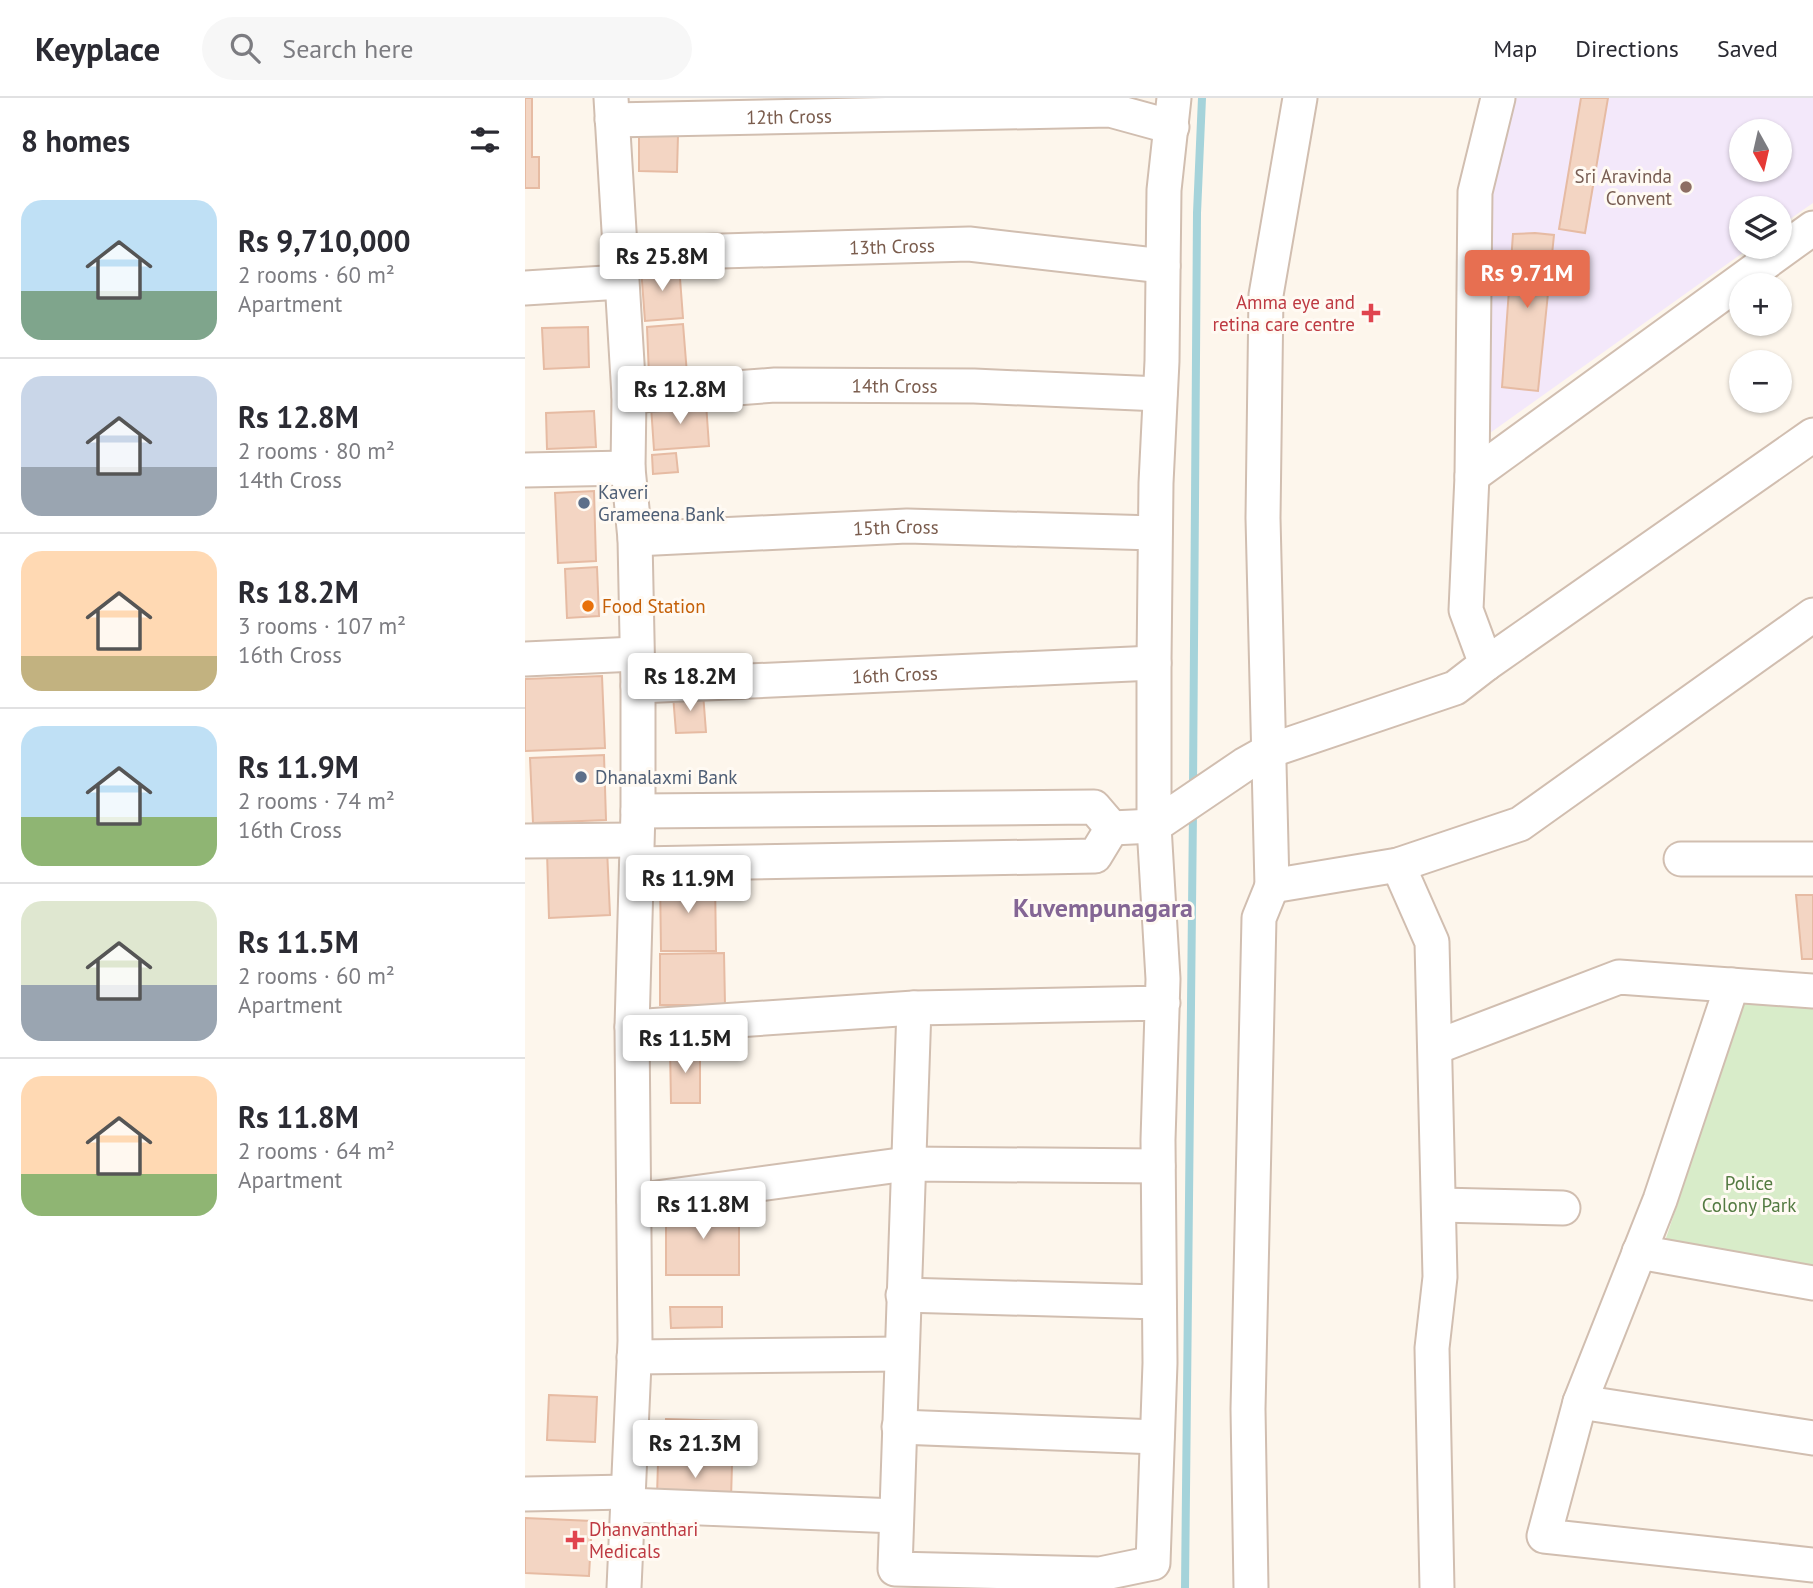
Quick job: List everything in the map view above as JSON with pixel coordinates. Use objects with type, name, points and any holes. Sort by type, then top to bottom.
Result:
[{"type":"street","points":[[1251,1588],[1248,1409],[1258,946],[1259,918],[1272,886],[1256,758],[1266,295],[1300,98]]},
{"type":"street","points":[[1486,664],[1466,610],[1472,476],[1475,192],[1498,98]]},
{"type":"street","points":[[611,109],[629,396],[628,468],[635,539],[637,670],[637,838],[632,1027],[634,1357],[624,1588]]},
{"type":"street","name":"12th Cross","points":[[611,109],[1110,110],[1173,113]]},
{"type":"street","points":[[914,1008],[894,1579],[1153,1575],[1159,1302],[1158,1166],[1163,1003],[1163,819],[1154,663],[1155,533],[1164,190],[1173,113]]},
{"type":"street","points":[[1472,476],[1813,228]]},
{"type":"street","name":"13th Cross","points":[[525,288],[620,268],[969,244],[1163,266]]},
{"type":"street","name":"14th Cross","points":[[629,396],[775,385],[974,386],[1160,394]]},
{"type":"street","points":[[637,838],[1095,856],[1112,828],[1163,819],[1256,758],[1455,688],[1813,435]]},
{"type":"street","points":[[525,470],[628,468]]},
{"type":"street","name":"15th Cross","points":[[635,539],[907,526],[1155,533]]},
{"type":"street","points":[[1272,886],[1398,865],[1520,824],[1813,615]]},
{"type":"street","name":"16th Cross","points":[[525,659],[637,670],[1154,663]]},
{"type":"street","points":[[525,841],[637,838],[1094,807],[1112,828]]},
{"type":"street","points":[[1681,859],[1813,859]]},
{"type":"street","points":[[1398,865],[1432,942],[1440,1277],[1432,1348],[1437,1588]]},
{"type":"street","points":[[1436,1047],[1619,977],[1813,991]]},
{"type":"street","points":[[1732,985],[1660,1200],[1580,1402],[1544,1536],[1813,1565]]},
{"type":"street","points":[[632,1027],[914,1008],[1163,1003]]},
{"type":"street","points":[[634,1201],[907,1164],[1158,1166]]},
{"type":"street","points":[[1439,1205],[1563,1208]]},
{"type":"street","points":[[1639,1252],[1813,1283]]},
{"type":"street","points":[[903,1295],[1159,1302]]},
{"type":"street","points":[[634,1357],[901,1354]]},
{"type":"street","points":[[1580,1402],[1813,1438]]},
{"type":"street","points":[[899,1427],[1157,1437]]},
{"type":"street","points":[[525,1494],[896,1516]]},
{"type":"shaded area","points":[[1514,98],[1813,98],[1813,203],[1792,218],[1792,196],[1729,196],[1729,259],[1734,259],[1490,433],[1490,193]]},
{"type":"green space","name":"Police Colony Park","points":[[1747,996],[1813,1005],[1813,1268],[1663,1247]]},
{"type":"building","points":[[525,98],[532,98],[532,157],[539,157],[539,188],[525,188]]},
{"type":"building","points":[[1581,98],[1608,98],[1585,233],[1559,229]]},
{"type":"building","points":[[639,134],[678,135],[677,172],[639,171]]},
{"type":"building","points":[[1513,234],[1554,235],[1538,391],[1502,387]]},
{"type":"building","points":[[679,265],[683,318],[645,321],[641,268]]},
{"type":"building","points":[[683,324],[687,374],[649,376],[647,327]]},
{"type":"building","points":[[588,327],[589,367],[544,369],[542,328]]},
{"type":"building","points":[[706,403],[709,446],[654,450],[651,406]]},
{"type":"building","points":[[594,411],[596,447],[547,449],[546,413]]},
{"type":"building","points":[[676,453],[678,472],[653,474],[652,455]]},
{"type":"building","points":[[594,491],[596,561],[558,563],[555,493]]},
{"type":"building","points":[[597,567],[599,616],[567,618],[565,569]]},
{"type":"building","points":[[602,676],[605,748],[525,751],[525,679]]},
{"type":"building","points":[[703,693],[706,732],[676,733],[673,695]]},
{"type":"building","points":[[604,755],[606,820],[533,823],[530,758]]},
{"type":"building","points":[[607,849],[610,915],[549,918],[547,852]]},
{"type":"building","points":[[715,878],[716,951],[661,951],[660,879]]},
{"type":"building","points":[[1796,895],[1813,895],[1813,959],[1802,959]]},
{"type":"building","points":[[724,953],[725,1005],[660,1005],[660,954]]},
{"type":"building","points":[[670,1047],[700,1047],[700,1103],[671,1103]]},
{"type":"building","points":[[666,1207],[739,1207],[739,1275],[666,1275]]},
{"type":"building","points":[[670,1307],[722,1307],[722,1327],[671,1328]]},
{"type":"building","points":[[549,1395],[597,1397],[595,1442],[547,1440]]},
{"type":"building","points":[[666,1419],[732,1421],[730,1459],[664,1456]]},
{"type":"building","points":[[658,1462],[732,1464],[731,1499],[657,1496]]},
{"type":"building","points":[[525,1518],[592,1521],[589,1576],[525,1573]]},
{"type":"waterway","points":[[1193,788],[1197,213],[1202,98]]},
{"type":"waterway","points":[[1185,1588],[1193,811]]},
{"type":"place","name":"Sri Aravinda Convent","points":[[1686,187]]},
{"type":"place","name":"Amma eye and retina care centre","points":[[1371,313]]},
{"type":"place","name":"Kaveri Grameena Bank","points":[[584,503]]},
{"type":"place","name":"Food Station","points":[[588,606]]},
{"type":"place","name":"Dhanalaxmi Bank","points":[[581,777]]},
{"type":"place","name":"Dhanvanthari Medicals","points":[[575,1540]]},
{"type":"district","name":"Kuvempunagara","points":[[1103,907]]}]
